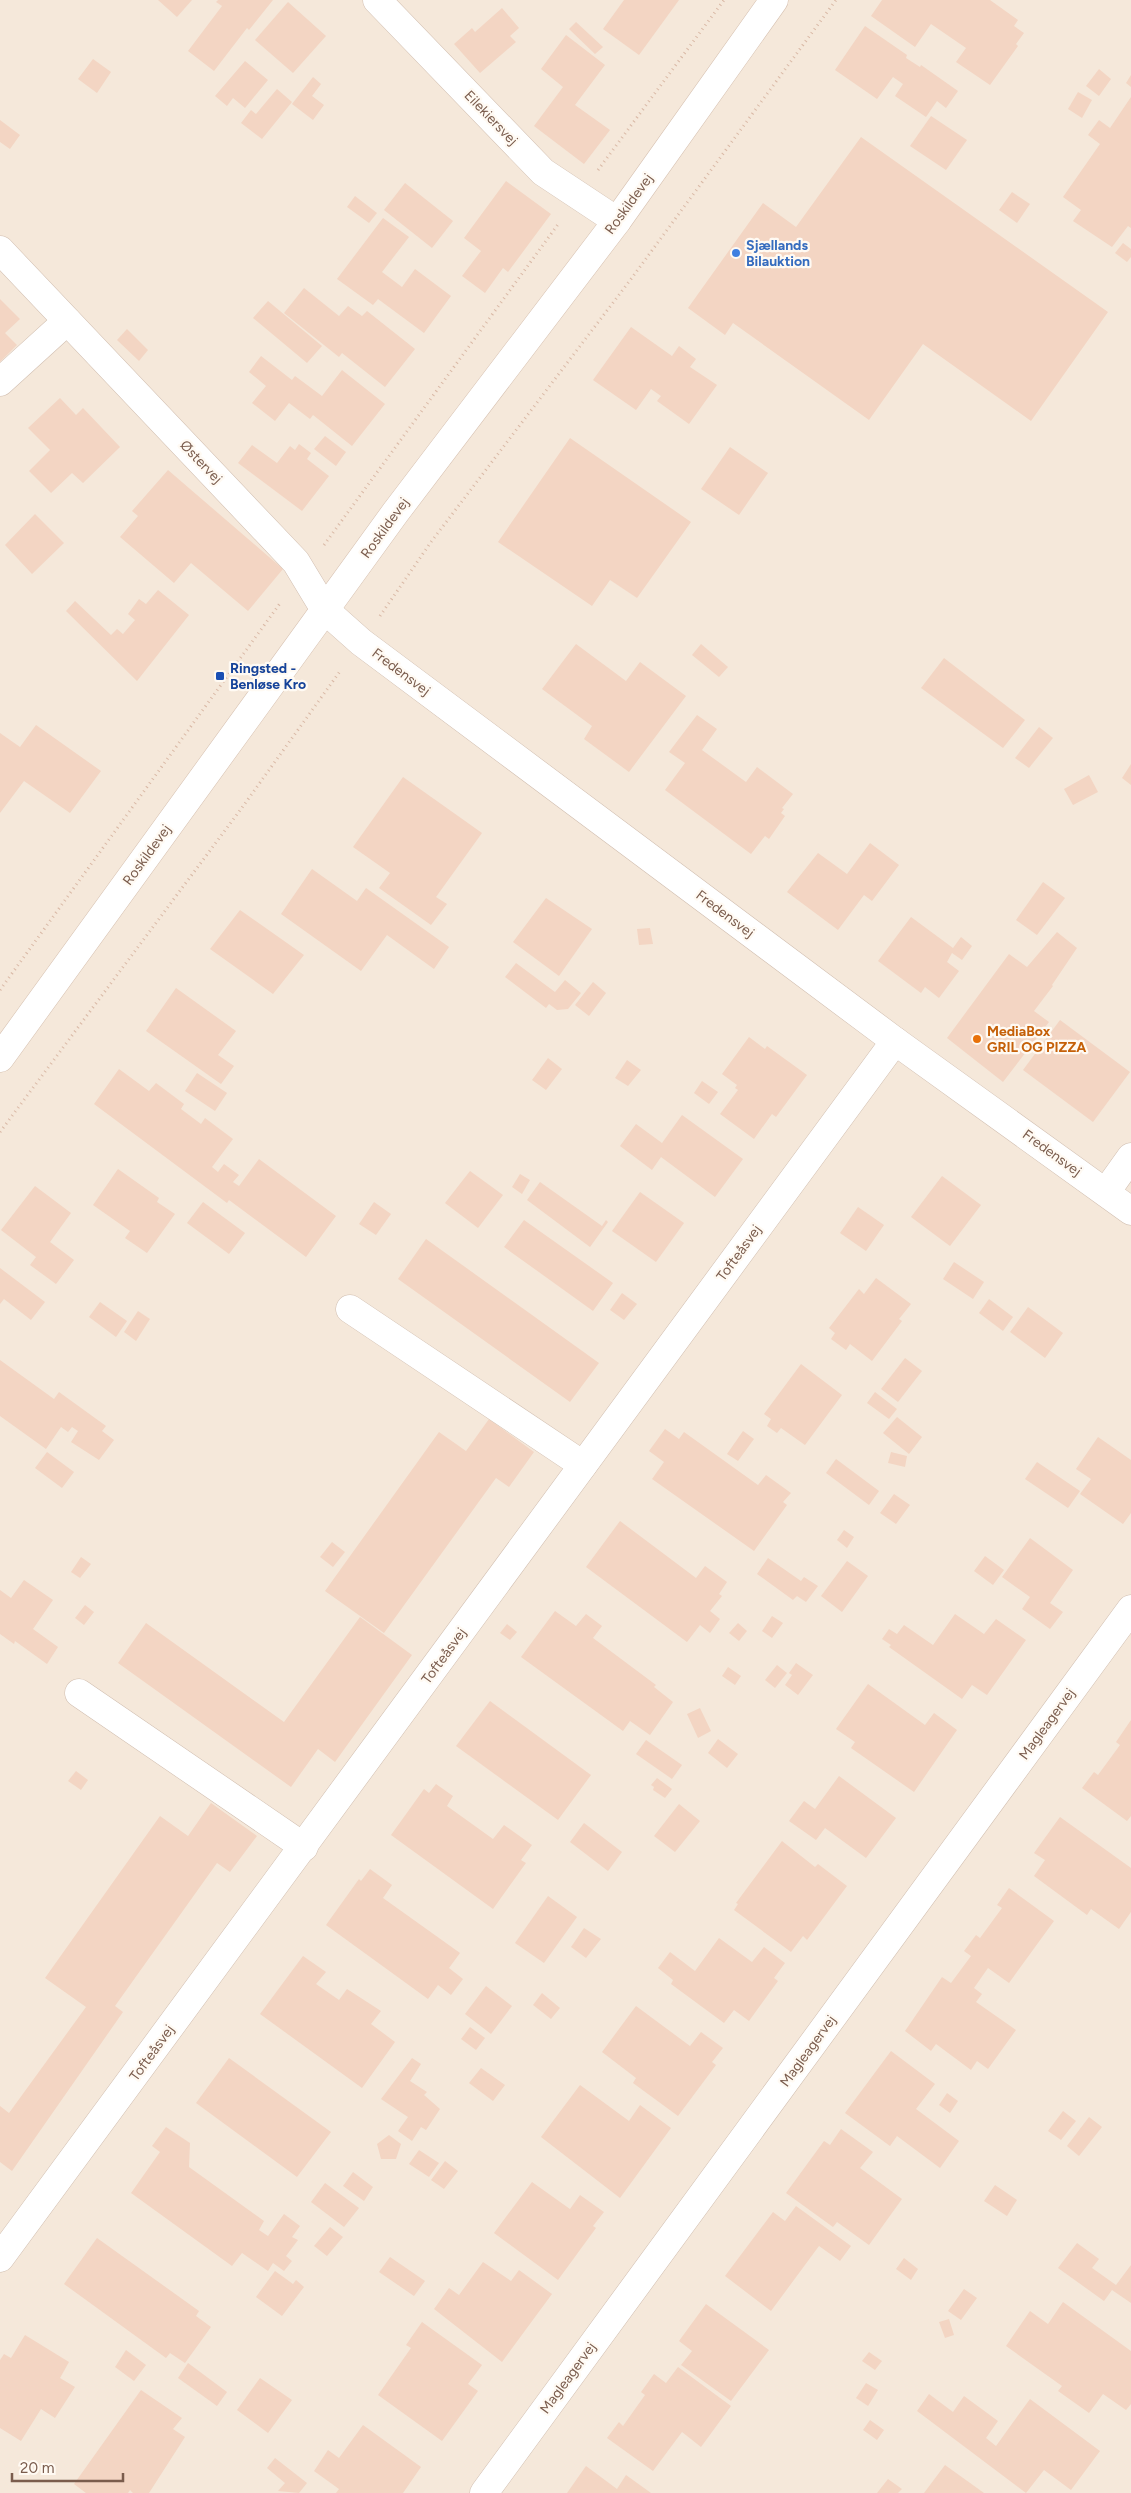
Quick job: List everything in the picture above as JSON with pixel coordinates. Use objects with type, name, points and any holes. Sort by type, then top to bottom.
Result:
[{"type":"street","name":"Eilekiersvej","points":[[377,0],[544,172],[617,221]]},
{"type":"street","name":"Roskildevej","points":[[0,1058],[396,513],[617,221],[774,0]]},
{"type":"street","name":"Østervej","points":[[0,250],[296,562],[325,610]]},
{"type":"street","points":[[0,382],[67,321]]},
{"type":"street","name":"Fredensvej","points":[[325,610],[361,642],[894,1041],[1131,1211]]},
{"type":"street","name":"Tofteåsvej","points":[[0,2258],[304,1847],[894,1041]]},
{"type":"street","points":[[1106,1192],[1131,1157]]},
{"type":"street","points":[[350,1308],[583,1465]]},
{"type":"street","name":"Magleagervej","points":[[484,2493],[1131,1608]]},
{"type":"street","points":[[80,1693],[304,1847]]},
{"type":"path","points":[[579,196],[724,0]]},
{"type":"path","points":[[0,1132],[242,809],[432,542],[631,279],[836,0]]},
{"type":"shaded area","points":[[0,0],[1131,0],[1131,2493],[0,2493]]},
{"type":"building","points":[[158,0],[192,0],[177,17]]},
{"type":"building","points":[[218,0],[273,0],[249,30],[247,28],[214,71],[188,51],[222,6],[216,2]]},
{"type":"building","points":[[624,0],[679,0],[639,55],[603,29]]},
{"type":"building","points":[[882,0],[990,0],[1018,20],[1014,26],[1024,33],[1016,44],[1018,46],[990,85],[956,62],[966,48],[931,24],[915,47],[871,16]]},
{"type":"building","points":[[288,2],[326,36],[293,73],[255,40]]},
{"type":"building","points":[[502,8],[519,28],[510,36],[516,42],[480,73],[454,44],[472,28],[475,32]]},
{"type":"building","points":[[576,22],[603,47],[595,54],[569,29]]},
{"type":"building","points":[[865,26],[907,55],[906,58],[920,67],[921,65],[958,91],[946,108],[937,101],[926,117],[895,96],[903,84],[893,77],[877,99],[835,70]]},
{"type":"building","points":[[566,35],[605,65],[575,105],[610,130],[584,164],[534,126],[563,87],[541,69]]},
{"type":"building","points":[[93,59],[111,72],[97,93],[78,79]]},
{"type":"building","points":[[245,61],[268,80],[245,108],[233,98],[227,106],[215,96]]},
{"type":"building","points":[[1099,69],[1111,79],[1099,96],[1086,86]]},
{"type":"building","points":[[1131,75],[1131,87],[1126,83]]},
{"type":"building","points":[[313,77],[321,84],[312,96],[324,105],[313,120],[292,104]]},
{"type":"building","points":[[277,89],[292,102],[262,139],[241,123],[251,110],[256,114]]},
{"type":"building","points":[[1078,92],[1092,100],[1082,118],[1068,109]]},
{"type":"building","points":[[1131,97],[1131,228],[1128,226],[1112,247],[1073,221],[1081,210],[1063,197],[1100,144],[1088,135],[1099,120],[1110,128]]},
{"type":"building","points":[[931,116],[967,140],[946,170],[910,146]]},
{"type":"building","points":[[0,120],[20,135],[10,149],[0,142]]},
{"type":"building","points":[[861,137],[1108,312],[1031,421],[923,344],[869,420],[733,323],[725,335],[688,308],[763,203],[796,227]]},
{"type":"building","points":[[506,181],[551,214],[508,272],[503,268],[485,293],[462,276],[481,251],[464,238]]},
{"type":"building","points":[[405,183],[453,221],[432,248],[384,210]]},
{"type":"building","points":[[1012,192],[1030,204],[1017,223],[999,210]]},
{"type":"building","points":[[355,196],[377,213],[369,223],[347,207]]},
{"type":"building","points":[[383,218],[409,237],[382,272],[402,287],[415,269],[451,296],[424,333],[378,299],[373,305],[337,279]]},
{"type":"building","points":[[1123,243],[1131,249],[1131,257],[1127,262],[1115,253]]},
{"type":"building","points":[[304,288],[339,316],[348,306],[362,316],[367,311],[415,349],[385,387],[342,353],[339,357],[284,313]]},
{"type":"building","points":[[0,299],[20,319],[5,333],[17,345],[0,362]]},
{"type":"building","points":[[268,301],[322,346],[307,363],[253,318]]},
{"type":"building","points":[[631,327],[672,356],[679,346],[696,359],[690,367],[717,385],[689,424],[657,401],[661,396],[651,389],[636,410],[593,380]]},
{"type":"building","points":[[127,329],[148,350],[139,361],[117,340]]},
{"type":"building","points":[[261,356],[292,380],[295,376],[322,396],[342,370],[385,404],[352,446],[313,415],[310,419],[289,403],[275,421],[252,403],[266,386],[249,372]]},
{"type":"building","points":[[60,398],[76,415],[83,408],[120,447],[83,483],[72,473],[51,493],[29,471],[50,450],[28,428]]},
{"type":"building","points":[[325,436],[346,452],[336,466],[314,449]]},
{"type":"building","points":[[570,438],[691,522],[637,598],[610,580],[592,606],[498,542]]},
{"type":"building","points":[[299,444],[311,453],[307,459],[329,476],[302,511],[238,463],[252,445],[277,463],[290,446],[295,450]]},
{"type":"building","points":[[730,447],[768,473],[739,515],[701,489]]},
{"type":"building","points":[[168,470],[283,569],[248,611],[191,563],[174,583],[120,537],[138,516],[132,511]]},
{"type":"building","points":[[35,514],[64,543],[32,574],[5,545]]},
{"type":"building","points":[[158,590],[189,615],[137,681],[66,611],[75,601],[111,635],[117,629],[123,634],[135,620],[128,614],[139,599],[146,604]]},
{"type":"building","points":[[576,644],[626,681],[640,662],[686,696],[629,772],[584,739],[592,726],[542,689]]},
{"type":"building","points":[[701,644],[728,667],[719,677],[692,655]]},
{"type":"building","points":[[944,658],[1025,720],[1003,748],[921,688]]},
{"type":"building","points":[[697,715],[717,729],[702,750],[746,782],[757,767],[793,794],[782,808],[784,809],[781,813],[785,816],[769,839],[765,836],[751,854],[665,790],[685,763],[669,752]]},
{"type":"building","points":[[36,725],[101,771],[70,813],[24,781],[0,813],[0,733],[20,747]]},
{"type":"building","points":[[1039,727],[1053,738],[1029,768],[1015,758]]},
{"type":"building","points":[[1131,764],[1131,785],[1122,778]]},
{"type":"building","points":[[1089,775],[1098,792],[1073,805],[1064,789]]},
{"type":"building","points":[[403,777],[482,833],[436,897],[447,904],[431,925],[379,888],[390,873],[353,847]]},
{"type":"building","points":[[870,843],[899,865],[872,901],[864,895],[838,930],[787,892],[818,853],[847,874]]},
{"type":"building","points":[[312,869],[357,901],[366,888],[449,947],[434,969],[387,935],[361,971],[281,914]]},
{"type":"building","points":[[1043,882],[1065,898],[1037,935],[1016,920]]},
{"type":"building","points":[[546,898],[592,929],[559,976],[513,942]]},
{"type":"building","points":[[240,910],[304,955],[273,994],[210,949]]},
{"type":"building","points":[[911,917],[953,948],[961,937],[972,946],[962,960],[952,953],[947,962],[959,971],[939,998],[925,987],[921,993],[878,961]]},
{"type":"building","points":[[650,928],[653,944],[639,945],[637,929]]},
{"type":"building","points":[[1057,932],[1077,948],[1053,986],[1034,1011],[1049,1022],[1003,1082],[947,1038],[1009,954],[1027,967]]},
{"type":"building","points":[[516,963],[555,992],[565,980],[581,993],[568,1009],[557,1010],[549,1004],[546,1008],[505,977]]},
{"type":"building","points":[[593,982],[606,993],[589,1016],[575,1005]]},
{"type":"building","points":[[176,988],[236,1031],[218,1055],[234,1066],[221,1084],[146,1031]]},
{"type":"building","points":[[1060,1020],[1130,1072],[1093,1122],[1023,1070]]},
{"type":"building","points":[[749,1037],[765,1049],[767,1046],[807,1075],[776,1117],[772,1114],[754,1139],[720,1114],[738,1090],[735,1088],[737,1085],[722,1074]]},
{"type":"building","points":[[548,1058],[562,1069],[546,1090],[532,1080]]},
{"type":"building","points":[[627,1060],[641,1070],[628,1086],[615,1078]]},
{"type":"building","points":[[119,1069],[149,1091],[156,1083],[184,1104],[181,1109],[201,1124],[205,1118],[233,1139],[212,1167],[218,1172],[224,1164],[239,1175],[233,1182],[239,1186],[259,1159],[336,1216],[306,1257],[229,1200],[227,1203],[94,1104]]},
{"type":"building","points":[[197,1073],[227,1093],[215,1111],[185,1091]]},
{"type":"building","points":[[702,1081],[718,1092],[709,1104],[694,1093]]},
{"type":"building","points":[[682,1115],[743,1159],[715,1197],[661,1157],[652,1170],[620,1146],[636,1124],[662,1143]]},
{"type":"building","points":[[118,1169],[159,1198],[157,1202],[175,1214],[147,1253],[125,1238],[130,1231],[93,1205]]},
{"type":"building","points":[[470,1171],[503,1195],[478,1228],[445,1203]]},
{"type":"building","points":[[520,1174],[530,1180],[522,1194],[512,1187]]},
{"type":"building","points":[[942,1176],[981,1205],[950,1246],[911,1217]]},
{"type":"building","points":[[540,1182],[602,1226],[606,1220],[608,1222],[590,1247],[527,1200]]},
{"type":"building","points":[[35,1186],[71,1213],[50,1242],[74,1260],[56,1284],[30,1265],[36,1257],[1,1230]]},
{"type":"building","points":[[640,1192],[684,1223],[656,1262],[612,1231]]},
{"type":"building","points":[[203,1202],[245,1233],[229,1254],[187,1223]]},
{"type":"building","points":[[374,1202],[391,1214],[376,1235],[359,1224]]},
{"type":"building","points":[[858,1207],[884,1225],[866,1251],[840,1233]]},
{"type":"building","points":[[524,1220],[613,1283],[593,1311],[504,1247]]},
{"type":"building","points":[[426,1239],[599,1363],[570,1402],[398,1279]]},
{"type":"building","points":[[954,1262],[984,1282],[973,1299],[943,1279]]},
{"type":"building","points":[[0,1268],[45,1302],[31,1320],[4,1299],[0,1304]]},
{"type":"building","points":[[876,1278],[911,1304],[899,1319],[902,1321],[872,1361],[850,1344],[846,1350],[831,1339],[835,1333],[829,1328],[859,1289],[864,1294]]},
{"type":"building","points":[[622,1293],[637,1304],[624,1320],[610,1310]]},
{"type":"building","points":[[989,1299],[1013,1317],[1003,1331],[979,1313]]},
{"type":"building","points":[[100,1302],[127,1321],[116,1337],[89,1317]]},
{"type":"building","points":[[1028,1307],[1063,1333],[1045,1358],[1010,1332]]},
{"type":"building","points":[[138,1311],[150,1319],[136,1341],[124,1332]]},
{"type":"building","points":[[905,1358],[922,1371],[898,1402],[881,1389]]},
{"type":"building","points":[[0,1360],[54,1399],[59,1392],[106,1426],[102,1431],[114,1440],[99,1460],[71,1442],[78,1431],[72,1427],[68,1432],[61,1427],[46,1449],[0,1416]]},
{"type":"building","points":[[801,1364],[842,1395],[805,1445],[781,1428],[777,1433],[767,1426],[771,1419],[764,1414]]},
{"type":"building","points":[[875,1392],[897,1409],[889,1419],[867,1403]]},
{"type":"building","points":[[897,1417],[922,1437],[909,1454],[883,1433]]},
{"type":"building","points":[[489,1419],[534,1452],[509,1487],[496,1478],[384,1633],[325,1591],[439,1432],[466,1451]]},
{"type":"building","points":[[665,1429],[679,1439],[684,1432],[758,1485],[766,1475],[791,1493],[783,1502],[787,1505],[754,1551],[652,1479],[664,1462],[649,1451]]},
{"type":"building","points":[[743,1431],[754,1439],[738,1461],[727,1454]]},
{"type":"building","points":[[1098,1437],[1131,1460],[1131,1513],[1123,1524],[1080,1494],[1091,1479],[1076,1469]]},
{"type":"building","points":[[47,1452],[74,1472],[62,1488],[35,1468]]},
{"type":"building","points":[[891,1452],[907,1456],[905,1467],[888,1463]]},
{"type":"building","points":[[836,1459],[879,1491],[869,1505],[826,1473]]},
{"type":"building","points":[[1037,1462],[1080,1491],[1068,1508],[1025,1479]]},
{"type":"building","points":[[894,1494],[910,1505],[896,1524],[880,1513]]},
{"type":"building","points":[[620,1521],[696,1578],[705,1566],[727,1582],[719,1594],[722,1596],[710,1611],[720,1619],[710,1633],[700,1625],[687,1642],[586,1567]]},
{"type":"building","points":[[844,1530],[854,1537],[847,1548],[837,1540]]},
{"type":"building","points":[[1030,1538],[1073,1570],[1050,1603],[1063,1612],[1050,1629],[1022,1609],[1030,1597],[1002,1577]]},
{"type":"building","points":[[332,1542],[345,1552],[333,1567],[320,1557]]},
{"type":"building","points":[[985,1556],[1004,1570],[993,1585],[974,1571]]},
{"type":"building","points":[[81,1557],[91,1564],[80,1578],[71,1572]]},
{"type":"building","points":[[768,1558],[801,1581],[804,1577],[818,1586],[806,1602],[797,1596],[793,1600],[757,1574]]},
{"type":"building","points":[[847,1561],[868,1576],[842,1612],[821,1596]]},
{"type":"building","points":[[24,1580],[53,1600],[33,1629],[58,1647],[47,1664],[15,1641],[14,1644],[0,1634],[0,1590],[11,1598]]},
{"type":"building","points":[[85,1605],[94,1612],[84,1625],[75,1618]]},
{"type":"building","points":[[555,1611],[576,1626],[586,1614],[602,1626],[593,1638],[656,1685],[654,1687],[673,1702],[650,1735],[630,1721],[623,1731],[521,1657]]},
{"type":"building","points":[[955,1614],[984,1634],[996,1619],[1026,1640],[987,1695],[972,1685],[962,1699],[889,1647],[891,1645],[882,1639],[889,1629],[897,1634],[904,1625],[933,1645]]},
{"type":"building","points":[[772,1616],[783,1623],[772,1638],[762,1631]]},
{"type":"building","points":[[360,1617],[412,1655],[335,1762],[318,1749],[291,1787],[118,1663],[146,1623],[284,1722]]},
{"type":"building","points":[[738,1623],[747,1631],[739,1641],[729,1633]]},
{"type":"building","points":[[507,1624],[517,1632],[510,1640],[500,1633]]},
{"type":"building","points":[[796,1663],[813,1675],[798,1695],[785,1685],[792,1675],[789,1673]]},
{"type":"building","points":[[777,1665],[787,1673],[775,1688],[765,1680]]},
{"type":"building","points":[[728,1667],[741,1676],[735,1685],[722,1676]]},
{"type":"building","points":[[868,1684],[925,1725],[934,1713],[957,1730],[914,1792],[851,1748],[855,1742],[836,1729]]},
{"type":"building","points":[[490,1701],[591,1775],[558,1820],[456,1746]]},
{"type":"building","points":[[700,1708],[711,1731],[698,1738],[687,1714]]},
{"type":"building","points":[[1131,1720],[1131,1816],[1127,1821],[1082,1788],[1094,1772],[1098,1775],[1120,1745],[1116,1742]]},
{"type":"building","points":[[718,1739],[738,1754],[727,1768],[708,1753]]},
{"type":"building","points":[[646,1740],[682,1765],[672,1779],[636,1754]]},
{"type":"building","points":[[76,1771],[88,1780],[81,1790],[68,1781]]},
{"type":"building","points":[[839,1776],[896,1818],[866,1858],[825,1828],[816,1840],[789,1821],[804,1801],[815,1809]]},
{"type":"building","points":[[657,1778],[672,1789],[665,1798],[653,1790],[654,1787],[651,1785]]},
{"type":"building","points":[[436,1784],[453,1796],[447,1806],[493,1839],[504,1825],[532,1845],[521,1860],[526,1863],[493,1909],[391,1835],[424,1789],[429,1793]]},
{"type":"building","points":[[211,1803],[257,1836],[230,1872],[217,1863],[115,2006],[123,2012],[12,2171],[0,2162],[0,2106],[9,2113],[86,2007],[45,1978],[160,1816],[188,1836]]},
{"type":"building","points":[[679,1804],[700,1821],[675,1852],[654,1836]]},
{"type":"building","points":[[1060,1817],[1131,1868],[1131,1912],[1119,1929],[1091,1909],[1087,1915],[1034,1876],[1045,1860],[1034,1853]]},
{"type":"building","points":[[584,1823],[622,1852],[608,1871],[570,1842]]},
{"type":"building","points":[[782,1841],[815,1867],[818,1864],[847,1886],[807,1940],[803,1936],[791,1952],[734,1910],[738,1904],[736,1903]]},
{"type":"building","points":[[370,1869],[392,1885],[383,1898],[460,1953],[449,1968],[463,1979],[451,1995],[438,1985],[428,1999],[326,1925],[359,1879],[361,1881]]},
{"type":"building","points":[[1009,1888],[1054,1921],[1009,1983],[988,1968],[974,1988],[982,1994],[976,2002],[1016,2030],[988,2069],[977,2061],[971,2070],[936,2044],[931,2051],[905,2031],[942,1977],[951,1983],[971,1956],[964,1951],[976,1935],[980,1938],[1002,1908],[997,1905]]},
{"type":"building","points":[[548,1896],[577,1917],[544,1963],[515,1943]]},
{"type":"building","points":[[584,1928],[601,1939],[586,1958],[571,1947]]},
{"type":"building","points":[[719,1938],[752,1962],[764,1947],[785,1963],[774,1978],[778,1981],[749,2021],[734,2010],[724,2023],[671,1984],[673,1980],[658,1968],[670,1952],[695,1971]]},
{"type":"building","points":[[303,1956],[326,1972],[316,1984],[339,2000],[347,1989],[381,2011],[371,2024],[395,2042],[362,2088],[260,2014]]},
{"type":"building","points":[[486,1986],[512,2006],[491,2034],[465,2014]]},
{"type":"building","points":[[542,1993],[560,2008],[551,2019],[533,2005]]},
{"type":"building","points":[[636,2006],[690,2046],[701,2032],[723,2048],[712,2062],[716,2065],[678,2116],[633,2083],[636,2078],[602,2052]]},
{"type":"building","points":[[470,2027],[485,2038],[476,2050],[461,2039]]},
{"type":"building","points":[[891,2051],[935,2084],[916,2109],[959,2141],[940,2168],[897,2136],[890,2146],[845,2113]]},
{"type":"building","points":[[229,2058],[331,2132],[297,2177],[196,2103]]},
{"type":"building","points":[[412,2058],[421,2064],[410,2081],[427,2092],[424,2095],[440,2109],[426,2130],[421,2127],[412,2141],[398,2131],[408,2117],[381,2099]]},
{"type":"building","points":[[481,2068],[505,2085],[493,2101],[469,2083]]},
{"type":"building","points":[[580,2085],[629,2121],[640,2105],[671,2128],[620,2198],[541,2137]]},
{"type":"building","points":[[947,2093],[958,2101],[950,2113],[939,2105]]},
{"type":"building","points":[[1063,2111],[1076,2121],[1061,2140],[1048,2131]]},
{"type":"building","points":[[1089,2117],[1102,2127],[1079,2156],[1067,2146]]},
{"type":"building","points":[[166,2127],[190,2143],[189,2167],[264,2221],[259,2230],[268,2236],[284,2214],[300,2226],[292,2237],[298,2240],[286,2256],[292,2261],[284,2271],[273,2263],[268,2271],[242,2253],[232,2266],[131,2193],[160,2152],[152,2146]]},
{"type":"building","points":[[841,2129],[873,2152],[860,2168],[902,2199],[869,2245],[837,2222],[833,2227],[786,2193],[824,2141],[830,2145]]},
{"type":"building","points":[[389,2135],[401,2144],[396,2159],[381,2159],[377,2144]]},
{"type":"building","points":[[419,2150],[439,2163],[429,2177],[409,2164]]},
{"type":"building","points":[[445,2161],[458,2171],[444,2189],[431,2180]]},
{"type":"building","points":[[353,2172],[373,2187],[364,2201],[343,2186]]},
{"type":"building","points":[[532,2182],[570,2209],[580,2195],[604,2212],[593,2226],[596,2228],[558,2280],[494,2233]]},
{"type":"building","points":[[325,2183],[359,2208],[344,2227],[311,2202]]},
{"type":"building","points":[[995,2185],[1017,2200],[1007,2216],[984,2201]]},
{"type":"building","points":[[796,2206],[851,2246],[840,2261],[819,2246],[771,2311],[725,2276],[773,2212],[785,2221]]},
{"type":"building","points":[[330,2227],[343,2237],[327,2256],[314,2246]]},
{"type":"building","points":[[97,2238],[199,2311],[196,2316],[211,2327],[185,2363],[170,2353],[166,2358],[64,2284]]},
{"type":"building","points":[[1077,2243],[1099,2259],[1092,2268],[1116,2285],[1131,2265],[1131,2303],[1112,2290],[1104,2301],[1058,2268]]},
{"type":"building","points":[[390,2257],[425,2281],[414,2296],[379,2272]]},
{"type":"building","points":[[904,2258],[918,2269],[911,2280],[896,2269]]},
{"type":"building","points":[[483,2262],[511,2281],[519,2270],[552,2294],[502,2362],[434,2309],[449,2288],[459,2295]]},
{"type":"building","points":[[275,2271],[293,2284],[296,2280],[304,2287],[282,2316],[256,2297]]},
{"type":"building","points":[[964,2289],[977,2298],[961,2320],[948,2311]]},
{"type":"building","points":[[1063,2302],[1131,2351],[1131,2404],[1126,2410],[1103,2394],[1089,2413],[1058,2391],[1062,2386],[1006,2346],[1030,2311],[1048,2324]]},
{"type":"building","points":[[706,2304],[769,2350],[731,2401],[681,2365],[692,2351],[679,2341]]},
{"type":"building","points":[[949,2319],[954,2335],[945,2338],[939,2322]]},
{"type":"building","points":[[422,2322],[482,2365],[468,2384],[478,2391],[442,2441],[378,2395],[411,2348],[406,2345]]},
{"type":"building","points":[[25,2335],[69,2362],[60,2378],[75,2387],[55,2418],[41,2409],[21,2441],[0,2428],[0,2360],[4,2354],[11,2358]]},
{"type":"building","points":[[126,2350],[146,2365],[134,2381],[115,2367]]},
{"type":"building","points":[[869,2352],[882,2361],[875,2370],[862,2361]]},
{"type":"building","points":[[188,2363],[227,2392],[217,2406],[178,2378]]},
{"type":"building","points":[[678,2367],[731,2406],[701,2447],[682,2432],[653,2471],[607,2438],[619,2422],[623,2426],[645,2395],[641,2392],[654,2374],[666,2383]]},
{"type":"building","points":[[260,2378],[292,2400],[268,2433],[237,2410]]},
{"type":"building","points":[[866,2383],[878,2390],[868,2406],[856,2398]]},
{"type":"building","points":[[141,2390],[182,2418],[173,2429],[185,2437],[149,2493],[133,2493],[130,2490],[128,2493],[86,2493],[74,2484]]},
{"type":"building","points":[[929,2394],[953,2412],[964,2396],[998,2421],[986,2438],[996,2446],[1030,2399],[1100,2451],[1071,2490],[1044,2470],[1026,2493],[917,2411]]},
{"type":"building","points":[[870,2420],[884,2430],[877,2440],[863,2430]]},
{"type":"building","points":[[363,2425],[421,2467],[403,2493],[336,2493],[339,2489],[314,2471],[328,2450],[339,2458]]},
{"type":"building","points":[[275,2458],[307,2483],[299,2493],[278,2491],[285,2483],[267,2468]]},
{"type":"building","points":[[945,2465],[984,2493],[924,2493]]},
{"type":"building","points":[[586,2466],[617,2489],[626,2475],[651,2493],[567,2493]]},
{"type":"building","points":[[888,2479],[902,2489],[898,2493],[877,2493]]},
{"type":"place","name":"Sjællands Bilauktion","points":[[736,253]]},
{"type":"place","name":"Ringsted - Benløse Kro","points":[[220,676]]},
{"type":"place","name":"MediaBox GRIL OG PIZZA","points":[[977,1039]]}]
